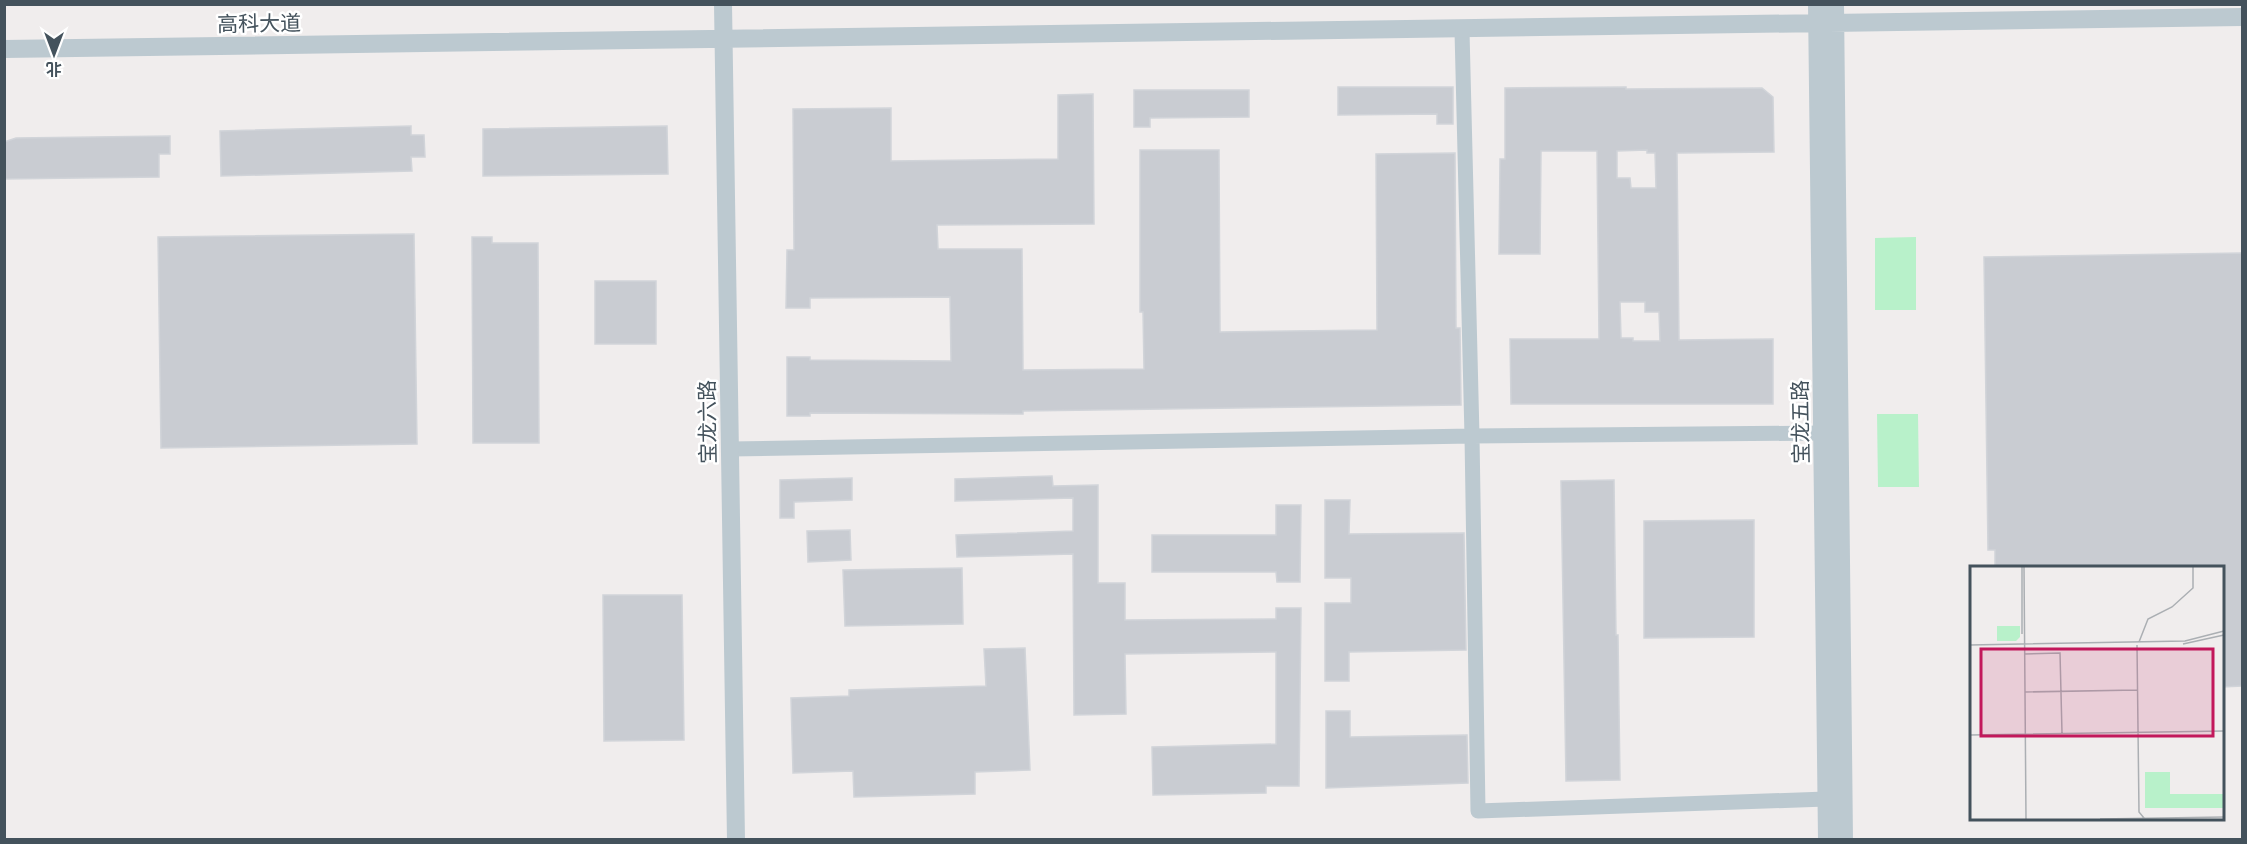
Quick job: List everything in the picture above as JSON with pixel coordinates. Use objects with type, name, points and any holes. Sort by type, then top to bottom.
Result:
[{"type":"street","name":"宝龙六路","points":[[723,4],[736,840]]},
{"type":"street","name":"宝龙五路","points":[[1817,4],[1826,24],[1844,840]]},
{"type":"street","name":"宝龙五路","points":[[1827,840],[1822,433],[1826,24],[1835,4]]},
{"type":"street","name":"高科大道","points":[[4,49],[1462,31],[2242,17]]},
{"type":"street","points":[[1462,31],[1478,811],[1826,799]]},
{"type":"street","points":[[730,449],[1472,436],[1822,433]]},
{"type":"green space","points":[[1916,237],[1916,310],[1875,310],[1875,238]]},
{"type":"green space","points":[[1877,414],[1918,414],[1919,487],[1878,487]]},
{"type":"building","points":[[1338,87],[1453,87],[1453,124],[1437,124],[1437,114],[1338,115]]},
{"type":"building","points":[[1505,88],[1762,88],[1773,97],[1774,152],[1677,153],[1679,340],[1773,339],[1773,404],[1511,404],[1510,339],[1599,339],[1597,151],[1541,151],[1540,254],[1499,254],[1500,159],[1505,159]],"holes":[[[1647,150],[1647,153],[1655,153],[1656,188],[1631,188],[1630,178],[1617,178],[1617,151]],[[1620,302],[1645,302],[1645,312],[1659,312],[1660,341],[1633,341],[1633,338],[1621,338]]]},
{"type":"building","points":[[1134,90],[1249,90],[1249,117],[1150,118],[1150,127],[1134,127]]},
{"type":"building","points":[[1093,94],[1094,224],[937,225],[938,249],[1022,249],[1023,370],[1144,369],[1143,312],[1140,312],[1140,150],[1219,150],[1220,332],[1377,330],[1376,154],[1455,153],[1456,328],[1460,328],[1461,405],[1023,411],[1023,414],[810,413],[810,416],[787,416],[787,357],[810,357],[810,360],[951,361],[950,297],[810,298],[810,308],[786,308],[787,250],[794,250],[793,109],[891,108],[891,161],[1058,159],[1058,95]]},
{"type":"building","points":[[411,126],[411,135],[424,135],[425,157],[411,157],[412,171],[221,176],[220,131]]},
{"type":"building","points":[[667,126],[668,174],[483,176],[483,129]]},
{"type":"building","points":[[170,136],[170,154],[159,154],[159,177],[4,179],[4,142],[16,138]]},
{"type":"building","points":[[414,234],[417,444],[161,448],[158,237]]},
{"type":"building","points":[[472,237],[492,237],[492,243],[538,243],[539,443],[473,443]]},
{"type":"building","points":[[2242,253],[2242,686],[2223,687],[2223,566],[1995,566],[1995,550],[1988,550],[1984,257]]},
{"type":"building","points":[[595,281],[656,281],[656,344],[595,344]]},
{"type":"building","points":[[1052,476],[1053,486],[1098,485],[1098,583],[1125,583],[1125,620],[1276,619],[1276,608],[1301,608],[1299,786],[1266,786],[1266,793],[1153,795],[1152,747],[1276,744],[1276,652],[1125,654],[1126,714],[1074,715],[1073,554],[957,557],[956,535],[1073,531],[1073,498],[955,501],[955,479]]},
{"type":"building","points":[[852,478],[852,500],[794,502],[794,518],[780,518],[780,480]]},
{"type":"building","points":[[1614,480],[1620,780],[1566,781],[1561,481]]},
{"type":"building","points":[[1325,500],[1350,500],[1349,534],[1464,533],[1466,650],[1349,652],[1349,681],[1325,681],[1325,603],[1351,603],[1351,578],[1325,578]]},
{"type":"building","points":[[1276,505],[1301,505],[1300,582],[1277,582],[1276,572],[1152,572],[1152,535],[1276,535]]},
{"type":"building","points":[[1754,520],[1754,637],[1644,638],[1644,521]]},
{"type":"building","points":[[850,530],[851,560],[808,562],[807,531]]},
{"type":"building","points":[[962,568],[963,624],[845,626],[843,570]]},
{"type":"building","points":[[603,595],[682,595],[684,740],[604,741]]},
{"type":"building","points":[[1025,648],[1030,770],[975,772],[975,794],[854,797],[853,771],[793,773],[791,698],[849,696],[849,690],[986,686],[984,649]]},
{"type":"building","points":[[1326,711],[1350,711],[1350,737],[1467,735],[1468,783],[1326,788]]}]
